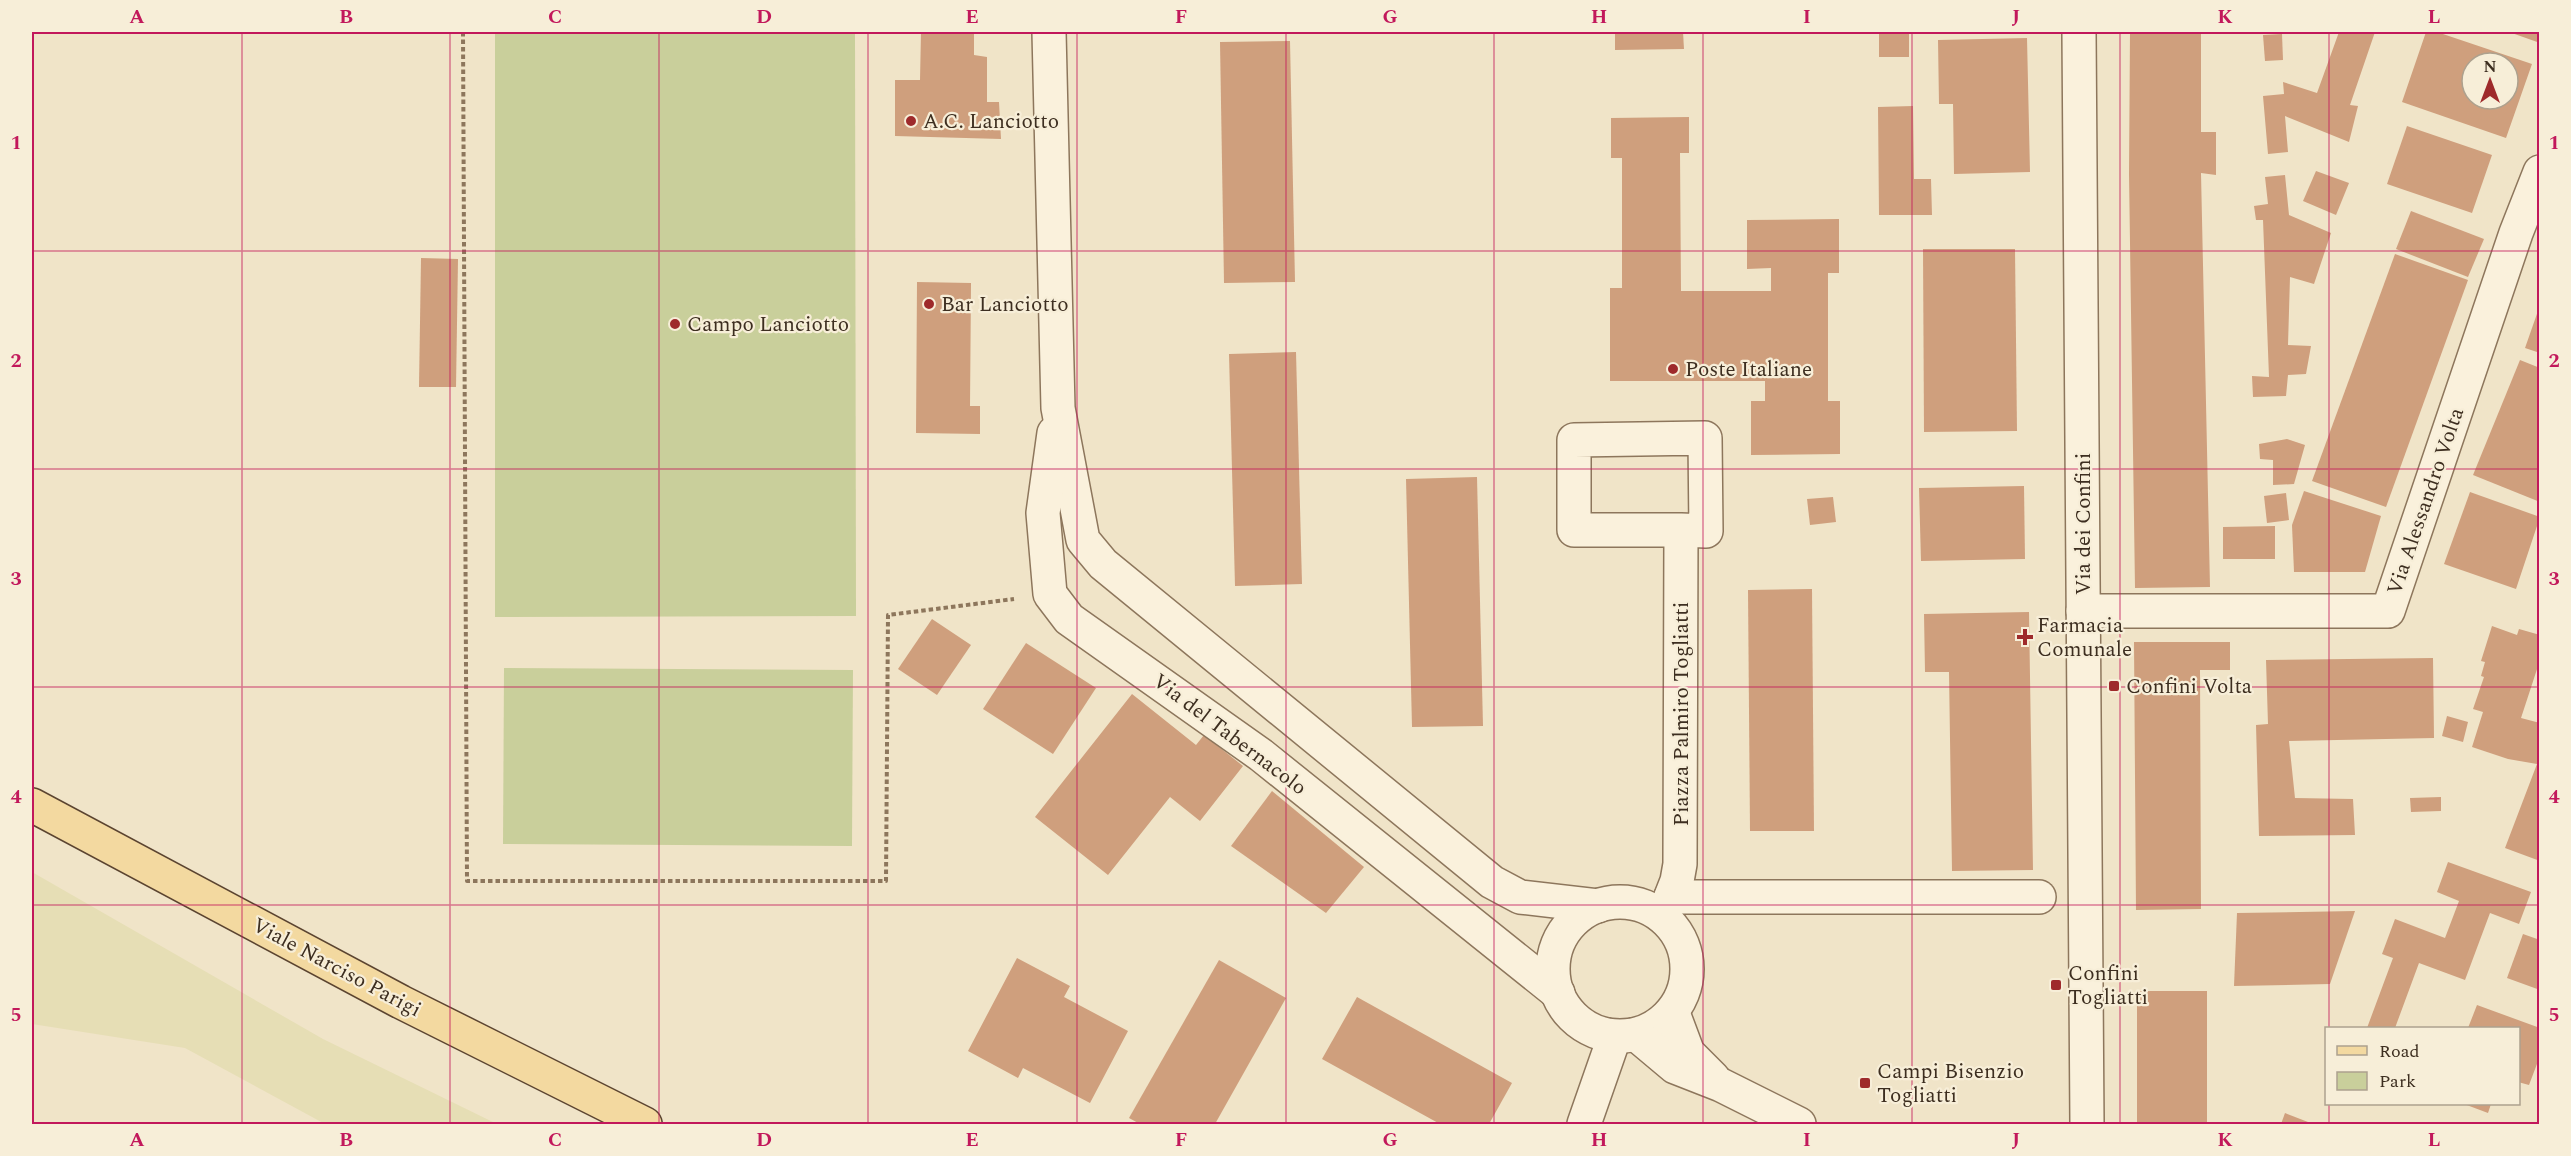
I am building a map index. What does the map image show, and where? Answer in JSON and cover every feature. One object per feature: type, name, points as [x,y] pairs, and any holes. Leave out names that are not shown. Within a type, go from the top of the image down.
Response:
[{"type":"main road","name":"Viale Narciso Parigi","points":[[32,806],[401,1002],[645,1125]]},
{"type":"street","points":[[1049,32],[1058,408],[1081,533],[1090,551],[1102,564],[1492,882],[1520,897],[1598,906],[1628,903],[1667,907],[2039,897]]},
{"type":"street","name":"Via dei Confini","points":[[2079,32],[2087,1125]]},
{"type":"street","name":"Via Alessandro Volta","points":[[2084,611],[2388,611],[2516,233],[2540,172]]},
{"type":"street","points":[[1050,594],[1043,513],[1058,408]]},
{"type":"street","points":[[1704,438],[1706,531],[1681,530],[1575,530],[1574,440],[1704,438]]},
{"type":"street","name":"Piazza Palmiro Togliatti","points":[[1667,907],[1678,872],[1680,841],[1681,530]]},
{"type":"street","name":"Via del Tabernacolo","points":[[1050,594],[1069,619],[1261,755],[1558,993]]},
{"type":"street","points":[[1598,906],[1571,922],[1560,937],[1553,967],[1558,993],[1565,1006],[1587,1026],[1626,1037],[1675,1067],[1721,1085],[1799,1125]]},
{"type":"street","points":[[1584,1125],[1626,1037],[1672,1013],[1683,992],[1686,963],[1667,907]]},
{"type":"street","points":[[1672,1013],[1688,1053],[1721,1085]]},
{"type":"path","points":[[463,32],[467,881],[886,881],[888,615],[1050,594]]},
{"type":"shaded area","points":[[32,872],[323,1039],[497,1124],[325,1124],[185,1048],[32,1024]]},
{"type":"green space","name":"Campo Lanciotto","points":[[495,32],[855,32],[856,616],[495,617]]},
{"type":"green space","points":[[504,668],[853,670],[852,846],[503,844]]},
{"type":"building","points":[[921,32],[974,32],[974,55],[987,57],[987,102],[999,102],[1001,139],[895,136],[895,80],[920,80]]},
{"type":"building","points":[[1615,32],[1683,32],[1684,49],[1615,50]]},
{"type":"building","points":[[1879,32],[1909,32],[1909,57],[1879,57]]},
{"type":"building","points":[[2130,32],[2201,32],[2201,132],[2216,132],[2216,175],[2201,173],[2210,587],[2135,588],[2129,174]]},
{"type":"building","points":[[2339,32],[2375,32],[2350,105],[2358,106],[2349,142],[2285,116],[2288,152],[2268,154],[2263,96],[2284,94],[2283,82],[2317,93]]},
{"type":"building","points":[[2426,32],[2437,32],[2493,51],[2460,51],[2460,111],[2515,111],[2506,138],[2402,102]]},
{"type":"building","points":[[2509,32],[2540,32],[2540,43]]},
{"type":"building","points":[[2282,34],[2283,60],[2265,61],[2263,35]]},
{"type":"building","points":[[2027,38],[2030,172],[1954,174],[1953,104],[1939,104],[1938,40]]},
{"type":"building","points":[[1290,41],[1295,282],[1224,283],[1220,42]]},
{"type":"building","points":[[2520,60],[2532,64],[2520,98]]},
{"type":"building","points":[[1913,106],[1914,179],[1931,179],[1932,215],[1879,215],[1878,107]]},
{"type":"building","points":[[1689,117],[1689,153],[1680,153],[1681,291],[1771,291],[1771,268],[1747,269],[1747,220],[1839,219],[1839,273],[1828,273],[1828,401],[1840,401],[1840,454],[1751,455],[1751,401],[1765,401],[1765,381],[1610,381],[1610,288],[1622,288],[1622,158],[1611,158],[1611,118]]},
{"type":"building","points":[[2407,126],[2492,155],[2472,213],[2387,184]]},
{"type":"building","points":[[2316,171],[2349,183],[2336,215],[2303,201]]},
{"type":"building","points":[[2285,175],[2289,215],[2331,233],[2314,284],[2290,277],[2288,345],[2311,346],[2306,374],[2288,375],[2286,396],[2253,397],[2252,376],[2269,377],[2263,220],[2256,220],[2254,206],[2268,204],[2265,177]]},
{"type":"building","points":[[2411,211],[2484,239],[2468,277],[2396,249]]},
{"type":"building","points":[[1923,249],[2015,249],[2017,431],[1924,432]]},
{"type":"building","points":[[2395,254],[2468,280],[2386,507],[2312,481]]},
{"type":"building","points":[[421,258],[458,259],[456,387],[419,387]]},
{"type":"building","points":[[917,282],[971,283],[970,406],[980,406],[980,434],[916,433]]},
{"type":"building","points":[[2540,308],[2540,353],[2525,348]]},
{"type":"building","points":[[1296,352],[1302,584],[1235,586],[1229,354]]},
{"type":"building","points":[[2520,360],[2540,368],[2540,502],[2473,475]]},
{"type":"building","points":[[2287,439],[2305,445],[2294,484],[2273,485],[2273,460],[2260,459],[2259,444]]},
{"type":"building","points":[[1477,477],[1483,726],[1412,727],[1406,479]]},
{"type":"building","points":[[2024,486],[2025,559],[1921,561],[1919,488]]},
{"type":"building","points":[[2304,491],[2381,516],[2365,572],[2294,572],[2292,525]]},
{"type":"building","points":[[2470,492],[2540,517],[2516,589],[2444,564]]},
{"type":"building","points":[[2286,493],[2289,520],[2267,523],[2264,496]]},
{"type":"building","points":[[1833,497],[1836,522],[1810,525],[1807,499]]},
{"type":"building","points":[[2275,526],[2275,559],[2223,559],[2223,527]]},
{"type":"building","points":[[1812,589],[1814,831],[1750,831],[1748,590]]},
{"type":"building","points":[[2029,612],[2033,870],[1952,871],[1949,672],[1925,672],[1924,614]]},
{"type":"building","points":[[932,619],[971,645],[937,695],[898,669]]},
{"type":"building","points":[[2492,626],[2517,635],[2519,629],[2540,635],[2540,660],[2521,718],[2540,723],[2540,861],[2505,848],[2537,764],[2508,759],[2472,747],[2483,712],[2473,709],[2484,677],[2481,676],[2485,662],[2481,661]]},
{"type":"building","points":[[2134,642],[2230,642],[2230,670],[2200,670],[2201,909],[2136,910]]},
{"type":"building","points":[[1026,643],[1096,688],[1053,754],[983,709]]},
{"type":"building","points":[[2433,658],[2434,738],[2289,741],[2295,798],[2353,799],[2355,835],[2259,836],[2256,725],[2268,724],[2266,660]]},
{"type":"building","points":[[1132,694],[1196,745],[1204,735],[1243,766],[1200,821],[1170,797],[1108,875],[1035,817]]},
{"type":"building","points":[[2447,716],[2468,722],[2463,742],[2442,736]]},
{"type":"building","points":[[1272,791],[1364,867],[1326,913],[1231,846]]},
{"type":"building","points":[[2441,797],[2441,811],[2411,812],[2410,798]]},
{"type":"building","points":[[2448,862],[2531,892],[2519,924],[2490,913],[2465,980],[2419,963],[2395,1027],[2367,1027],[2393,958],[2382,954],[2395,919],[2445,938],[2459,901],[2437,892]]},
{"type":"building","points":[[2355,911],[2330,984],[2234,986],[2237,913]]},
{"type":"building","points":[[2523,934],[2540,940],[2540,990],[2507,978]]},
{"type":"building","points":[[1017,958],[1070,986],[1064,997],[1128,1031],[1090,1103],[1023,1068],[1018,1078],[968,1051]]},
{"type":"building","points":[[1219,960],[1286,998],[1215,1124],[1140,1124],[1129,1118]]},
{"type":"building","points":[[2137,991],[2207,991],[2207,1124],[2137,1124]]},
{"type":"building","points":[[1357,997],[1512,1083],[1489,1124],[1440,1124],[1322,1059]]},
{"type":"building","points":[[2477,1005],[2540,1028],[2540,1056],[2529,1085],[2520,1083],[2520,1027],[2468,1027]]},
{"type":"building","points":[[2467,1105],[2491,1105],[2488,1113]]},
{"type":"building","points":[[2285,1113],[2308,1122],[2307,1124],[2281,1124]]},
{"type":"place","name":"A.C. Lanciotto","points":[[911,121]]},
{"type":"place","name":"Bar Lanciotto","points":[[929,304]]},
{"type":"place","name":"Campo Lanciotto","points":[[675,324]]},
{"type":"place","name":"Poste Italiane","points":[[1673,369]]},
{"type":"place","name":"Farmacia Comunale","points":[[2025,637]]},
{"type":"place","name":"Confini Volta","points":[[2114,686]]},
{"type":"place","name":"Confini Togliatti","points":[[2056,985]]},
{"type":"place","name":"Campi Bisenzio Togliatti","points":[[1865,1083]]}]
